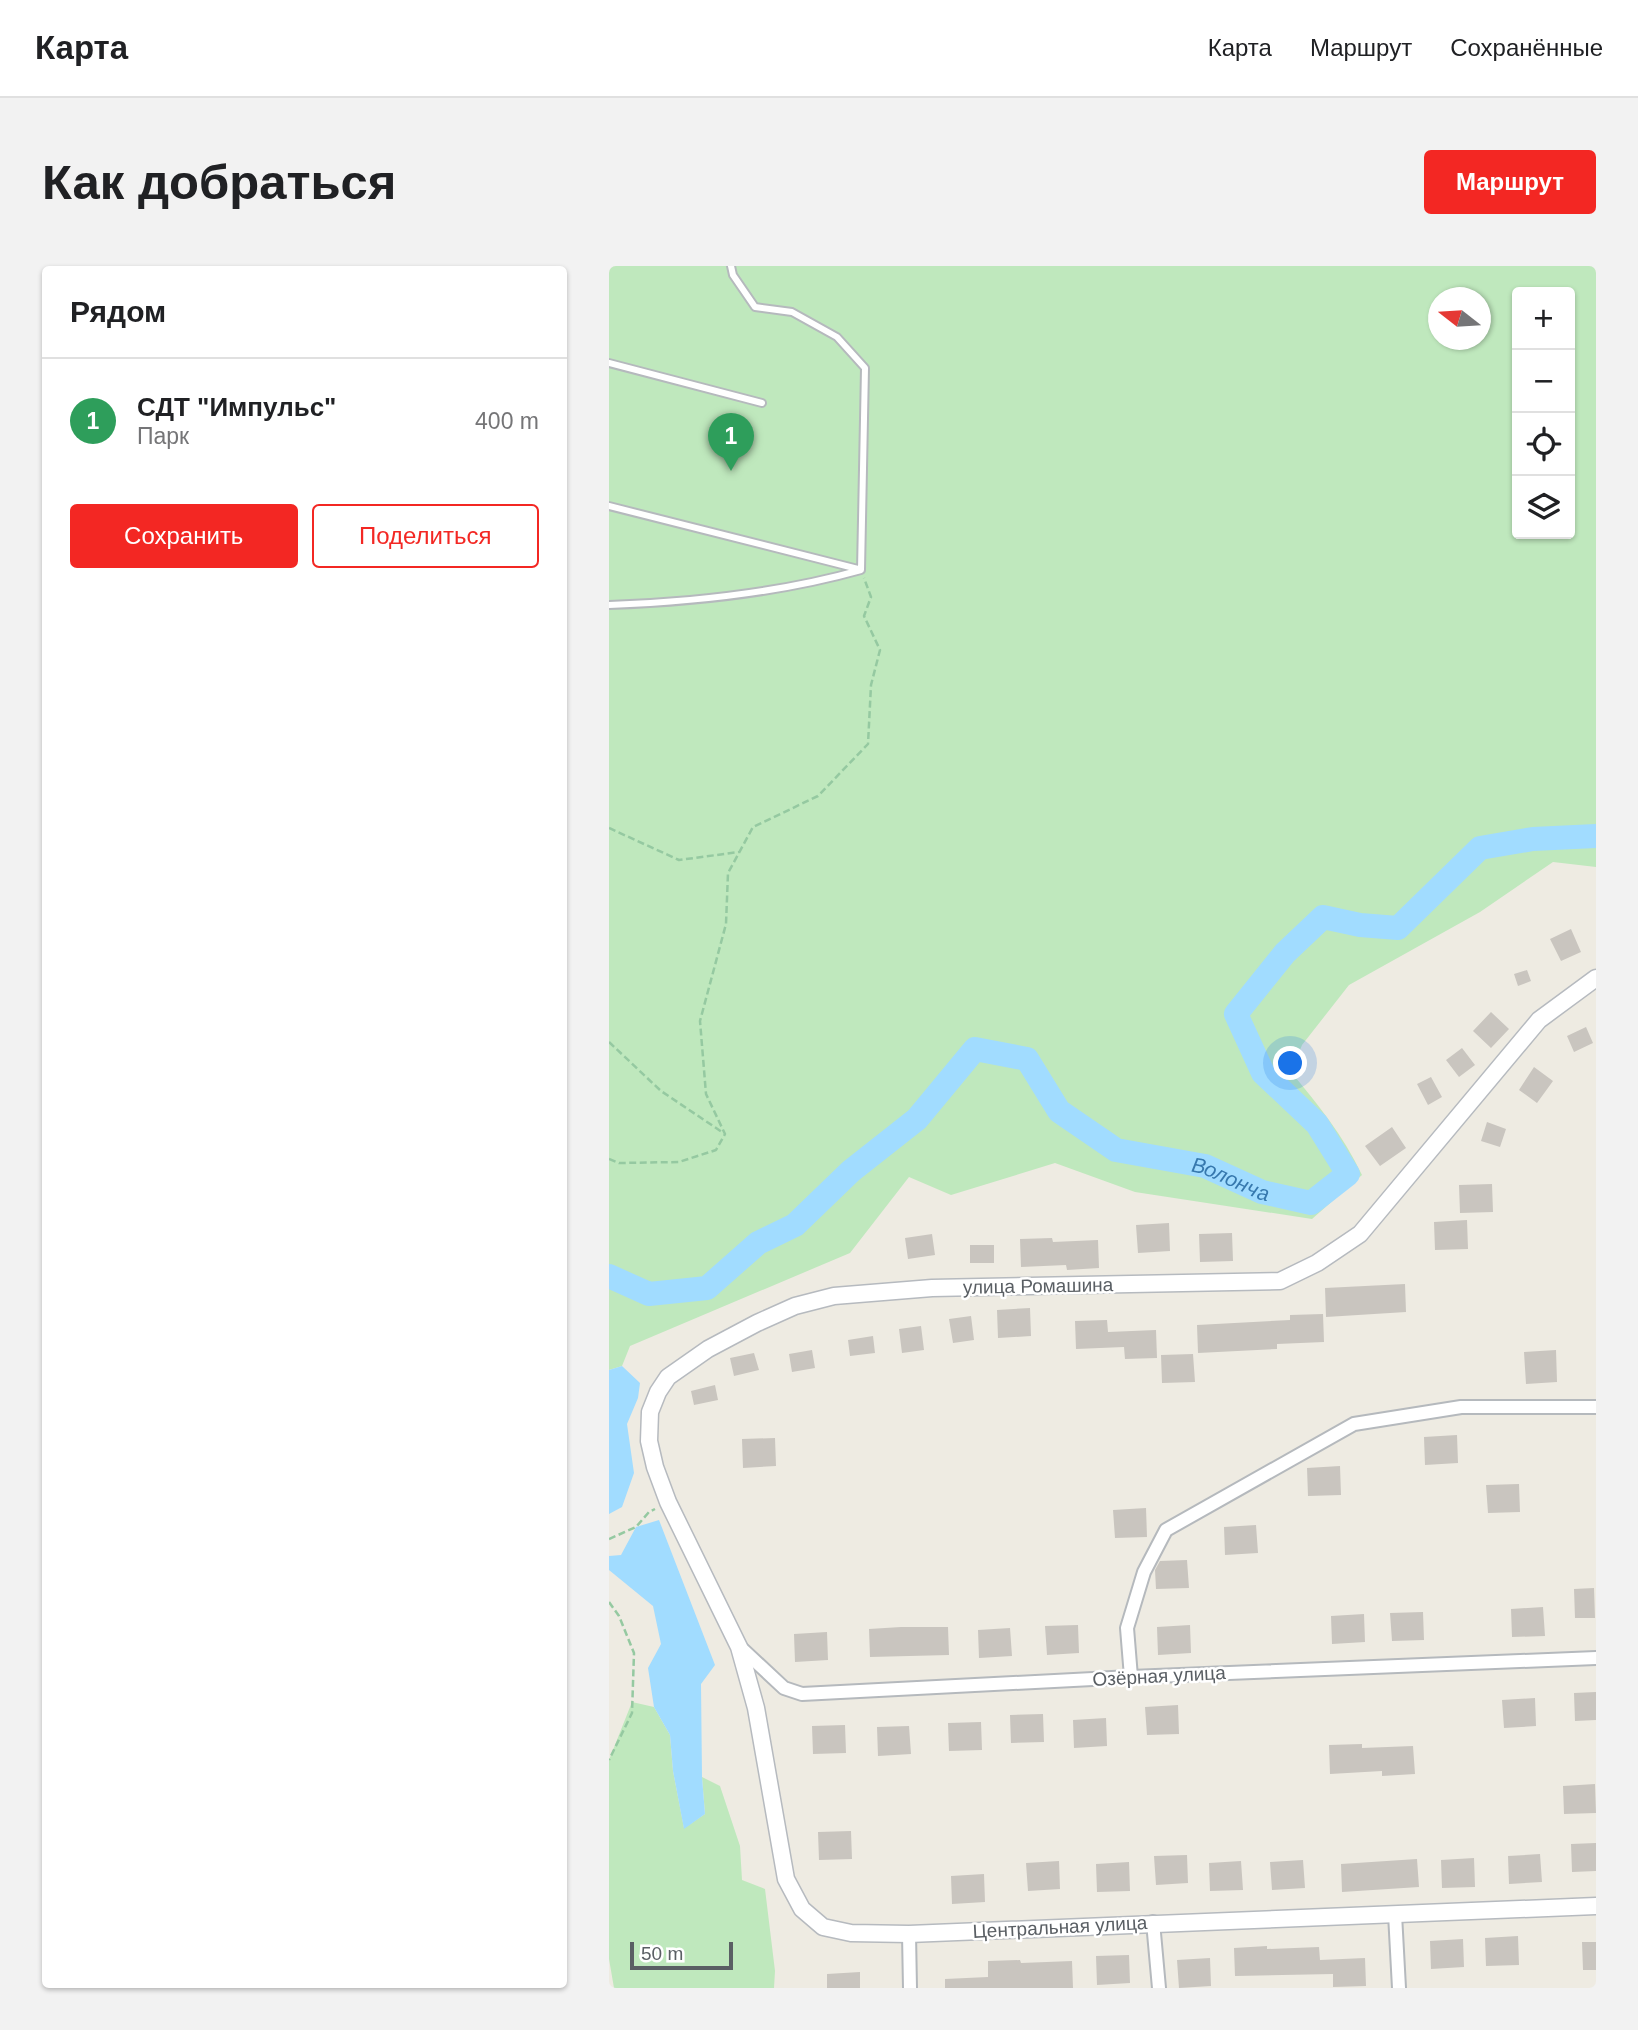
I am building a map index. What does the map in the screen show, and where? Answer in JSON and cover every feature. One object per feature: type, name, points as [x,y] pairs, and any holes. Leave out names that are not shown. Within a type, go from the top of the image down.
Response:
[{"type":"street","name":"улица Ромашина","points":[[739,1647],[668,1502],[655,1467],[649,1441],[650,1412],[668,1377],[708,1349],[757,1323],[795,1306],[834,1296],[932,1288],[1280,1281],[1317,1264],[1360,1234],[1539,1020],[1596,978]]},
{"type":"street","points":[[1131,1677],[1127,1628],[1144,1572],[1166,1531],[1354,1424],[1461,1407],[1596,1407]]},
{"type":"street","name":"Озёрная улица","points":[[739,1647],[784,1688],[801,1694],[1596,1658]]},
{"type":"street","name":"Центральная улица","points":[[739,1647],[756,1708],[786,1879],[802,1909],[823,1927],[851,1933],[909,1934],[1596,1906]]},
{"type":"street","points":[[1395,1914],[1399,1988]]},
{"type":"street","points":[[1153,1922],[1159,1988]]},
{"type":"street","points":[[909,1934],[910,1988]]},
{"type":"lane","points":[[731,266],[733,275],[755,307],[792,312],[837,337],[865,368],[861,570]]},
{"type":"lane","points":[[609,363],[762,403]]},
{"type":"lane","points":[[609,506],[861,570]]},
{"type":"lane","points":[[609,606],[688,602],[831,578],[861,570]]},
{"type":"path","points":[[725,1134],[706,1094],[699,1021],[726,923],[728,873],[753,827],[818,796],[868,744],[871,685],[880,650],[864,616],[870,597],[861,570]]},
{"type":"path","points":[[609,828],[679,860],[739,852]]},
{"type":"path","points":[[609,1042],[661,1091],[725,1134]]},
{"type":"path","points":[[609,1159],[619,1163],[679,1163],[716,1150],[725,1134]]},
{"type":"path","points":[[609,1539],[636,1527],[649,1512],[668,1502]]},
{"type":"path","points":[[609,1602],[619,1616],[634,1653],[632,1713],[609,1759]]},
{"type":"green space","points":[[609,266],[1596,266],[1596,867],[1553,862],[1480,912],[1349,985],[1302,1045],[1291,1072],[1339,1134],[1362,1175],[1312,1219],[1135,1192],[1055,1163],[951,1195],[909,1177],[850,1253],[630,1346],[622,1366],[609,1370]]},
{"type":"green space","points":[[632,1702],[654,1707],[670,1735],[673,1771],[684,1828],[705,1814],[702,1777],[720,1786],[740,1846],[742,1880],[765,1889],[775,1971],[774,1988],[614,1988],[609,1959],[609,1760]]},
{"type":"water","points":[[622,1366],[640,1383],[638,1398],[627,1424],[634,1473],[622,1507],[609,1514],[609,1370]]},
{"type":"water","points":[[659,1520],[715,1665],[701,1684],[705,1814],[684,1829],[673,1771],[670,1735],[654,1707],[648,1668],[661,1644],[653,1606],[609,1570],[609,1556],[621,1555],[636,1527]]},
{"type":"building","points":[[1571,929],[1581,952],[1561,961],[1550,939]]},
{"type":"building","points":[[1527,970],[1531,981],[1518,986],[1514,974]]},
{"type":"building","points":[[1491,1012],[1509,1029],[1491,1048],[1473,1031]]},
{"type":"building","points":[[1586,1027],[1593,1043],[1574,1052],[1567,1036]]},
{"type":"building","points":[[1462,1048],[1475,1065],[1459,1077],[1446,1060]]},
{"type":"building","points":[[1534,1067],[1553,1081],[1537,1103],[1519,1090]]},
{"type":"building","points":[[1431,1077],[1442,1097],[1428,1105],[1417,1084]]},
{"type":"building","points":[[1487,1122],[1506,1129],[1500,1147],[1481,1141]]},
{"type":"building","points":[[1392,1127],[1406,1148],[1380,1166],[1365,1146]]},
{"type":"building","points":[[1492,1184],[1493,1212],[1460,1213],[1459,1185]]},
{"type":"building","points":[[1467,1220],[1468,1249],[1435,1250],[1434,1222]]},
{"type":"building","points":[[1169,1223],[1170,1251],[1138,1253],[1136,1225]]},
{"type":"building","points":[[1232,1233],[1233,1261],[1200,1262],[1199,1234]]},
{"type":"building","points":[[932,1234],[935,1255],[908,1259],[905,1238]]},
{"type":"building","points":[[1052,1238],[1053,1242],[1098,1240],[1099,1268],[1067,1270],[1066,1265],[1021,1267],[1020,1239]]},
{"type":"building","points":[[970,1245],[994,1245],[994,1263],[970,1263]]},
{"type":"building","points":[[1405,1284],[1406,1312],[1326,1317],[1325,1288]]},
{"type":"building","points":[[1030,1308],[1031,1336],[998,1338],[997,1310]]},
{"type":"building","points":[[1323,1314],[1324,1342],[1277,1344],[1277,1349],[1198,1353],[1197,1325],[1290,1320],[1290,1315]]},
{"type":"building","points":[[971,1316],[974,1340],[953,1343],[949,1319]]},
{"type":"building","points":[[1107,1320],[1108,1332],[1156,1330],[1157,1358],[1125,1359],[1124,1347],[1076,1349],[1075,1321]]},
{"type":"building","points":[[921,1326],[924,1350],[902,1353],[899,1329]]},
{"type":"building","points":[[873,1336],[875,1353],[850,1356],[848,1340]]},
{"type":"building","points":[[812,1350],[815,1368],[792,1372],[789,1354]]},
{"type":"building","points":[[1556,1350],[1557,1382],[1526,1384],[1524,1352]]},
{"type":"building","points":[[754,1353],[759,1370],[734,1376],[730,1358]]},
{"type":"building","points":[[1193,1354],[1195,1382],[1162,1383],[1161,1355]]},
{"type":"building","points":[[715,1385],[718,1400],[694,1405],[691,1391]]},
{"type":"building","points":[[1457,1435],[1458,1463],[1425,1465],[1424,1437]]},
{"type":"building","points":[[775,1438],[776,1466],[743,1468],[742,1439]]},
{"type":"building","points":[[1340,1466],[1341,1495],[1308,1496],[1307,1468]]},
{"type":"building","points":[[1519,1484],[1520,1512],[1488,1513],[1486,1485]]},
{"type":"building","points":[[1146,1508],[1147,1537],[1115,1538],[1113,1510]]},
{"type":"building","points":[[1256,1525],[1258,1553],[1225,1555],[1224,1527]]},
{"type":"building","points":[[1187,1560],[1189,1588],[1156,1589],[1155,1570],[1160,1561]]},
{"type":"building","points":[[1594,1588],[1595,1618],[1575,1618],[1574,1589]]},
{"type":"building","points":[[1543,1607],[1545,1636],[1512,1637],[1511,1609]]},
{"type":"building","points":[[1423,1612],[1424,1640],[1392,1641],[1390,1613]]},
{"type":"building","points":[[1364,1614],[1365,1642],[1332,1644],[1331,1616]]},
{"type":"building","points":[[1078,1625],[1079,1653],[1047,1655],[1045,1626]]},
{"type":"building","points":[[1190,1625],[1191,1653],[1158,1655],[1157,1627]]},
{"type":"building","points":[[948,1627],[949,1655],[870,1657],[869,1629]]},
{"type":"building","points":[[1010,1628],[1012,1656],[979,1658],[978,1630]]},
{"type":"building","points":[[827,1632],[828,1660],[795,1662],[794,1634]]},
{"type":"building","points":[[1596,1692],[1596,1720],[1575,1721],[1574,1693]]},
{"type":"building","points":[[1535,1698],[1536,1726],[1504,1728],[1502,1700]]},
{"type":"building","points":[[1178,1705],[1179,1734],[1147,1735],[1145,1707]]},
{"type":"building","points":[[1043,1714],[1044,1742],[1011,1743],[1010,1715]]},
{"type":"building","points":[[1106,1718],[1107,1746],[1074,1748],[1073,1720]]},
{"type":"building","points":[[981,1722],[982,1750],[949,1751],[948,1723]]},
{"type":"building","points":[[845,1725],[846,1753],[813,1754],[812,1726]]},
{"type":"building","points":[[909,1726],[911,1754],[878,1756],[877,1727]]},
{"type":"building","points":[[1362,1744],[1362,1748],[1413,1746],[1415,1774],[1382,1776],[1382,1771],[1330,1774],[1329,1745]]},
{"type":"building","points":[[1595,1784],[1596,1813],[1564,1814],[1563,1786]]},
{"type":"building","points":[[851,1831],[852,1859],[819,1860],[818,1832]]},
{"type":"building","points":[[1596,1843],[1596,1871],[1572,1872],[1571,1844]]},
{"type":"building","points":[[1540,1854],[1542,1882],[1509,1884],[1508,1856]]},
{"type":"building","points":[[1187,1855],[1188,1883],[1156,1885],[1154,1856]]},
{"type":"building","points":[[1474,1858],[1475,1887],[1442,1888],[1441,1860]]},
{"type":"building","points":[[1417,1859],[1419,1887],[1342,1892],[1341,1864]]},
{"type":"building","points":[[1303,1860],[1305,1888],[1272,1890],[1270,1862]]},
{"type":"building","points":[[1059,1861],[1060,1889],[1028,1891],[1026,1863]]},
{"type":"building","points":[[1241,1861],[1243,1890],[1210,1891],[1209,1863]]},
{"type":"building","points":[[1129,1862],[1130,1891],[1097,1892],[1096,1864]]},
{"type":"building","points":[[984,1874],[985,1902],[952,1904],[951,1876]]},
{"type":"building","points":[[1518,1936],[1519,1965],[1486,1966],[1485,1938]]},
{"type":"building","points":[[1463,1939],[1464,1967],[1431,1969],[1430,1941]]},
{"type":"building","points":[[1582,1942],[1596,1942],[1596,1970],[1583,1970]]},
{"type":"building","points":[[1267,1946],[1267,1949],[1319,1947],[1320,1960],[1365,1958],[1366,1986],[1333,1987],[1333,1974],[1235,1976],[1234,1948]]},
{"type":"building","points":[[1129,1955],[1130,1983],[1097,1985],[1096,1956]]},
{"type":"building","points":[[1210,1958],[1211,1986],[1179,1988],[1177,1960]]},
{"type":"building","points":[[1020,1960],[1021,1963],[1072,1961],[1073,1988],[945,1988],[945,1979],[988,1977],[988,1961]]},
{"type":"building","points":[[860,1972],[860,1988],[827,1988],[827,1974]]},
{"type":"waterway","name":"Волонча","points":[[609,1276],[649,1294],[707,1288],[758,1243],[795,1225],[851,1171],[917,1119],[975,1049],[1027,1059],[1059,1111],[1116,1150],[1205,1166],[1262,1192],[1311,1203],[1348,1174],[1317,1124],[1263,1073],[1236,1014],[1285,953],[1323,917],[1360,925],[1398,928],[1480,848],[1533,839],[1596,836]]},
{"type":"place","name":"СДТ \"Импульс\"","points":[[731,471]]}]
